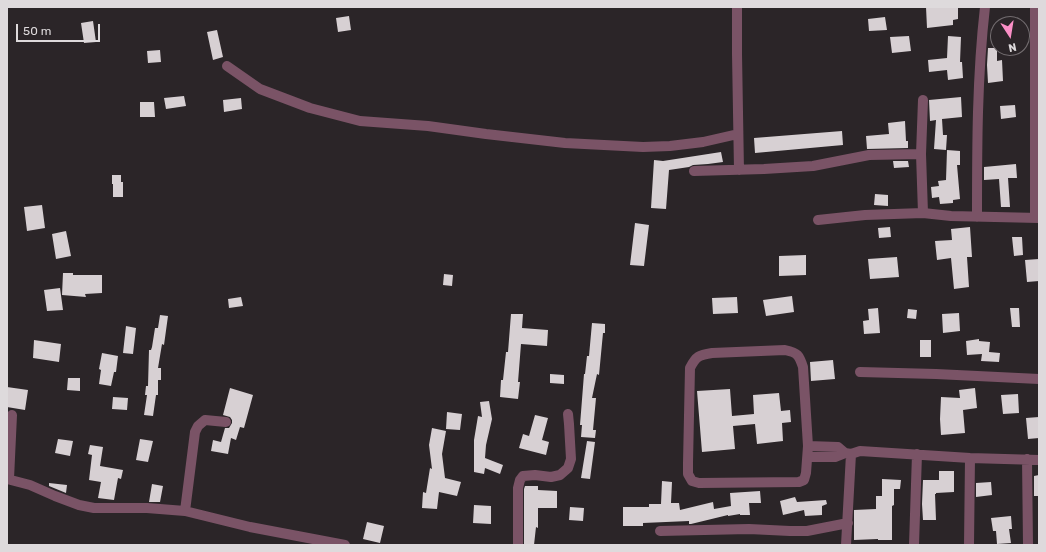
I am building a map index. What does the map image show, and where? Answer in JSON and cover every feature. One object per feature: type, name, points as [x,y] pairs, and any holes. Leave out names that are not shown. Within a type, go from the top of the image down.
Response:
[{"type":"street","points":[[737,7],[739,170]]},
{"type":"street","points":[[977,216],[978,96],[985,7]]},
{"type":"street","points":[[818,220],[865,215],[923,213],[951,216],[1037,218],[1035,7]]},
{"type":"street","points":[[227,66],[260,89],[310,108],[360,121],[428,126],[566,143],[643,147],[670,146],[703,142],[738,134]]},
{"type":"street","points":[[922,100],[921,154],[923,213]]},
{"type":"street","points":[[694,171],[813,166],[869,155],[921,154]]},
{"type":"street","points":[[785,350],[794,352],[800,357],[803,367],[808,457],[804,480],[798,482],[699,483],[692,481],[688,474],[688,463],[690,368],[694,360],[701,355],[712,353],[785,350]]},
{"type":"street","points":[[860,372],[1039,379]]},
{"type":"street","points":[[518,545],[518,488],[520,480],[523,476],[534,475],[551,477],[560,475],[568,468],[571,459],[570,424],[568,414]]},
{"type":"street","points":[[12,415],[8,479],[30,485],[78,505],[94,508],[147,508],[185,511],[250,527],[345,545]]},
{"type":"street","points":[[185,511],[195,432],[198,426],[205,420],[226,422]]},
{"type":"street","points":[[808,446],[838,447],[848,453]]},
{"type":"street","points":[[808,457],[835,457],[860,451],[970,458],[1039,460]]},
{"type":"street","points":[[846,545],[848,523],[848,453]]},
{"type":"street","points":[[914,545],[917,454]]},
{"type":"street","points":[[969,545],[970,458]]},
{"type":"street","points":[[1027,459],[1028,545]]},
{"type":"street","points":[[660,531],[748,529],[807,531],[848,523]]},
{"type":"building","points":[[926,7],[958,7],[958,19],[953,20],[953,25],[927,28]]},
{"type":"building","points":[[349,16],[351,30],[338,32],[336,18]]},
{"type":"building","points":[[885,17],[887,30],[869,31],[868,19]]},
{"type":"building","points":[[93,21],[96,42],[84,43],[81,23]]},
{"type":"building","points":[[217,30],[223,57],[213,60],[207,32]]},
{"type":"building","points":[[909,36],[911,51],[892,53],[890,37]]},
{"type":"building","points":[[948,36],[961,37],[960,62],[962,62],[963,78],[948,80],[947,70],[929,72],[928,60],[947,58]]},
{"type":"building","points":[[988,48],[990,48],[990,56],[997,56],[997,61],[1002,60],[1003,81],[988,83]]},
{"type":"building","points":[[160,50],[161,62],[148,63],[147,51]]},
{"type":"building","points":[[184,96],[186,106],[166,109],[164,98]]},
{"type":"building","points":[[961,97],[962,117],[942,119],[943,135],[947,135],[946,150],[934,149],[936,120],[930,121],[929,100]]},
{"type":"building","points":[[241,98],[242,109],[224,112],[223,100]]},
{"type":"building","points":[[140,102],[154,102],[155,117],[140,117]]},
{"type":"building","points":[[1015,105],[1016,117],[1001,119],[1000,106]]},
{"type":"building","points":[[905,121],[906,141],[908,141],[908,148],[867,149],[866,136],[889,134],[888,123]]},
{"type":"building","points":[[842,131],[843,145],[755,153],[754,138]]},
{"type":"building","points":[[947,150],[960,151],[960,165],[957,165],[960,199],[953,200],[953,203],[940,204],[939,197],[932,198],[931,187],[939,186],[938,181],[946,180]]},
{"type":"building","points":[[721,152],[723,162],[693,165],[669,170],[666,209],[651,208],[654,160],[663,161]]},
{"type":"building","points":[[893,161],[908,161],[909,167],[894,168]]},
{"type":"building","points":[[1016,164],[1017,178],[1008,178],[1010,207],[1001,207],[999,179],[984,180],[984,167]]},
{"type":"building","points":[[112,175],[121,175],[121,182],[123,182],[123,197],[113,197]]},
{"type":"building","points":[[875,194],[888,195],[888,206],[874,205]]},
{"type":"building","points":[[42,205],[45,228],[27,231],[24,207]]},
{"type":"building","points":[[635,223],[649,225],[644,266],[630,265]]},
{"type":"building","points":[[890,227],[891,237],[879,238],[878,228]]},
{"type":"building","points":[[970,227],[972,257],[967,257],[969,287],[954,289],[951,258],[937,260],[935,241],[952,240],[951,229]]},
{"type":"building","points":[[66,231],[71,256],[56,259],[52,234]]},
{"type":"building","points":[[1012,237],[1022,237],[1023,255],[1014,256]]},
{"type":"building","points":[[806,255],[806,275],[779,276],[779,256]]},
{"type":"building","points":[[897,257],[899,277],[870,279],[868,259]]},
{"type":"building","points":[[1039,259],[1039,281],[1027,282],[1025,260]]},
{"type":"building","points":[[63,273],[73,273],[73,275],[102,275],[102,293],[85,294],[86,297],[62,295]]},
{"type":"building","points":[[444,274],[453,275],[452,286],[443,285]]},
{"type":"building","points":[[60,288],[63,310],[47,311],[44,290]]},
{"type":"building","points":[[792,296],[794,312],[766,316],[763,300]]},
{"type":"building","points":[[241,297],[243,306],[229,308],[228,299]]},
{"type":"building","points":[[737,297],[738,313],[713,314],[712,298]]},
{"type":"building","points":[[878,308],[880,333],[864,334],[863,321],[869,320],[868,309]]},
{"type":"building","points":[[1010,308],[1019,308],[1020,327],[1012,327]]},
{"type":"building","points":[[908,309],[917,310],[916,319],[907,318]]},
{"type":"building","points":[[959,313],[960,331],[943,333],[942,314]]},
{"type":"building","points":[[511,314],[523,314],[522,328],[548,330],[547,346],[521,344],[518,399],[500,397],[501,380],[503,380],[506,352],[508,352]]},
{"type":"building","points":[[160,315],[168,316],[164,345],[162,344],[158,368],[161,368],[161,380],[158,380],[158,395],[156,395],[153,416],[144,415],[147,395],[145,395],[146,386],[148,386],[149,350],[151,350],[152,347],[155,328],[158,328]]},
{"type":"building","points":[[592,323],[605,324],[599,375],[597,374],[592,398],[596,398],[593,430],[596,430],[595,438],[581,437],[582,425],[580,425],[584,374],[587,356],[589,356]]},
{"type":"building","points":[[126,326],[136,328],[133,354],[123,353]]},
{"type":"building","points":[[979,339],[979,341],[990,342],[989,352],[1000,353],[999,362],[981,361],[982,354],[967,355],[966,341]]},
{"type":"building","points":[[34,340],[61,344],[59,362],[33,358]]},
{"type":"building","points":[[920,340],[931,340],[931,357],[920,357]]},
{"type":"building","points":[[102,353],[118,356],[116,372],[114,372],[111,386],[99,384],[101,370],[99,369]]},
{"type":"building","points":[[833,360],[835,379],[811,381],[810,362]]},
{"type":"building","points":[[550,374],[564,375],[564,384],[550,383]]},
{"type":"building","points":[[68,378],[80,378],[80,391],[67,390]]},
{"type":"building","points":[[7,387],[28,390],[25,410],[7,407]]},
{"type":"building","points":[[230,388],[253,395],[244,428],[240,427],[236,440],[231,438],[228,454],[211,451],[213,440],[221,442],[225,428],[229,428],[232,423],[230,417],[223,415]]},
{"type":"building","points":[[975,388],[977,408],[963,410],[965,433],[941,435],[941,397],[960,398],[959,390]]},
{"type":"building","points":[[730,389],[732,416],[754,414],[753,395],[779,393],[781,411],[790,410],[791,422],[782,423],[783,441],[757,444],[755,424],[733,426],[735,449],[702,452],[697,391]]},
{"type":"building","points":[[1018,394],[1019,413],[1003,414],[1001,395]]},
{"type":"building","points":[[113,397],[128,398],[127,410],[112,409]]},
{"type":"building","points":[[489,401],[492,419],[486,445],[485,458],[503,465],[500,474],[485,468],[484,474],[474,472],[474,440],[478,416],[482,417],[480,402]]},
{"type":"building","points":[[447,412],[462,414],[460,430],[446,429]]},
{"type":"building","points":[[535,415],[548,418],[542,440],[549,442],[546,455],[519,448],[523,434],[529,436]]},
{"type":"building","points":[[1039,417],[1039,438],[1028,439],[1026,418]]},
{"type":"building","points":[[432,428],[446,431],[442,454],[445,478],[461,482],[457,496],[439,492],[437,509],[422,508],[423,492],[426,493],[430,468],[432,469],[429,445]]},
{"type":"building","points":[[58,439],[73,441],[70,456],[55,453]]},
{"type":"building","points":[[140,439],[153,441],[148,462],[136,460]]},
{"type":"building","points":[[587,441],[595,442],[590,479],[581,478]]},
{"type":"building","points":[[90,445],[103,447],[100,466],[123,470],[121,479],[118,478],[114,500],[98,498],[101,482],[89,480],[92,455],[88,454]]},
{"type":"building","points":[[939,471],[954,471],[954,492],[936,493],[936,520],[923,520],[923,480],[939,480]]},
{"type":"building","points":[[1039,475],[1039,496],[1034,496],[1034,476]]},
{"type":"building","points":[[882,479],[901,480],[900,489],[894,489],[894,505],[892,506],[892,540],[854,540],[854,510],[876,509],[876,496],[882,496]]},
{"type":"building","points":[[662,481],[672,482],[671,503],[679,503],[680,510],[713,502],[714,509],[731,506],[730,493],[760,491],[761,503],[749,503],[750,515],[728,515],[691,524],[689,524],[689,521],[643,523],[643,526],[623,526],[623,507],[649,507],[649,504],[661,504]]},
{"type":"building","points":[[991,482],[992,495],[976,497],[976,483]]},
{"type":"building","points":[[49,483],[67,485],[66,493],[49,486]]},
{"type":"building","points":[[152,484],[163,486],[160,502],[149,502]]},
{"type":"building","points":[[525,486],[538,486],[538,490],[557,491],[557,508],[538,508],[538,528],[536,527],[534,545],[524,545]]},
{"type":"building","points":[[795,497],[797,502],[826,500],[827,504],[822,506],[822,515],[805,516],[804,510],[783,515],[780,501]]},
{"type":"building","points":[[474,505],[491,506],[491,524],[473,523]]},
{"type":"building","points":[[570,507],[584,508],[583,521],[569,520]]},
{"type":"building","points":[[1011,516],[1012,529],[1009,529],[1011,543],[997,544],[996,531],[993,531],[991,518]]},
{"type":"building","points":[[367,522],[384,526],[380,543],[363,539]]}]
